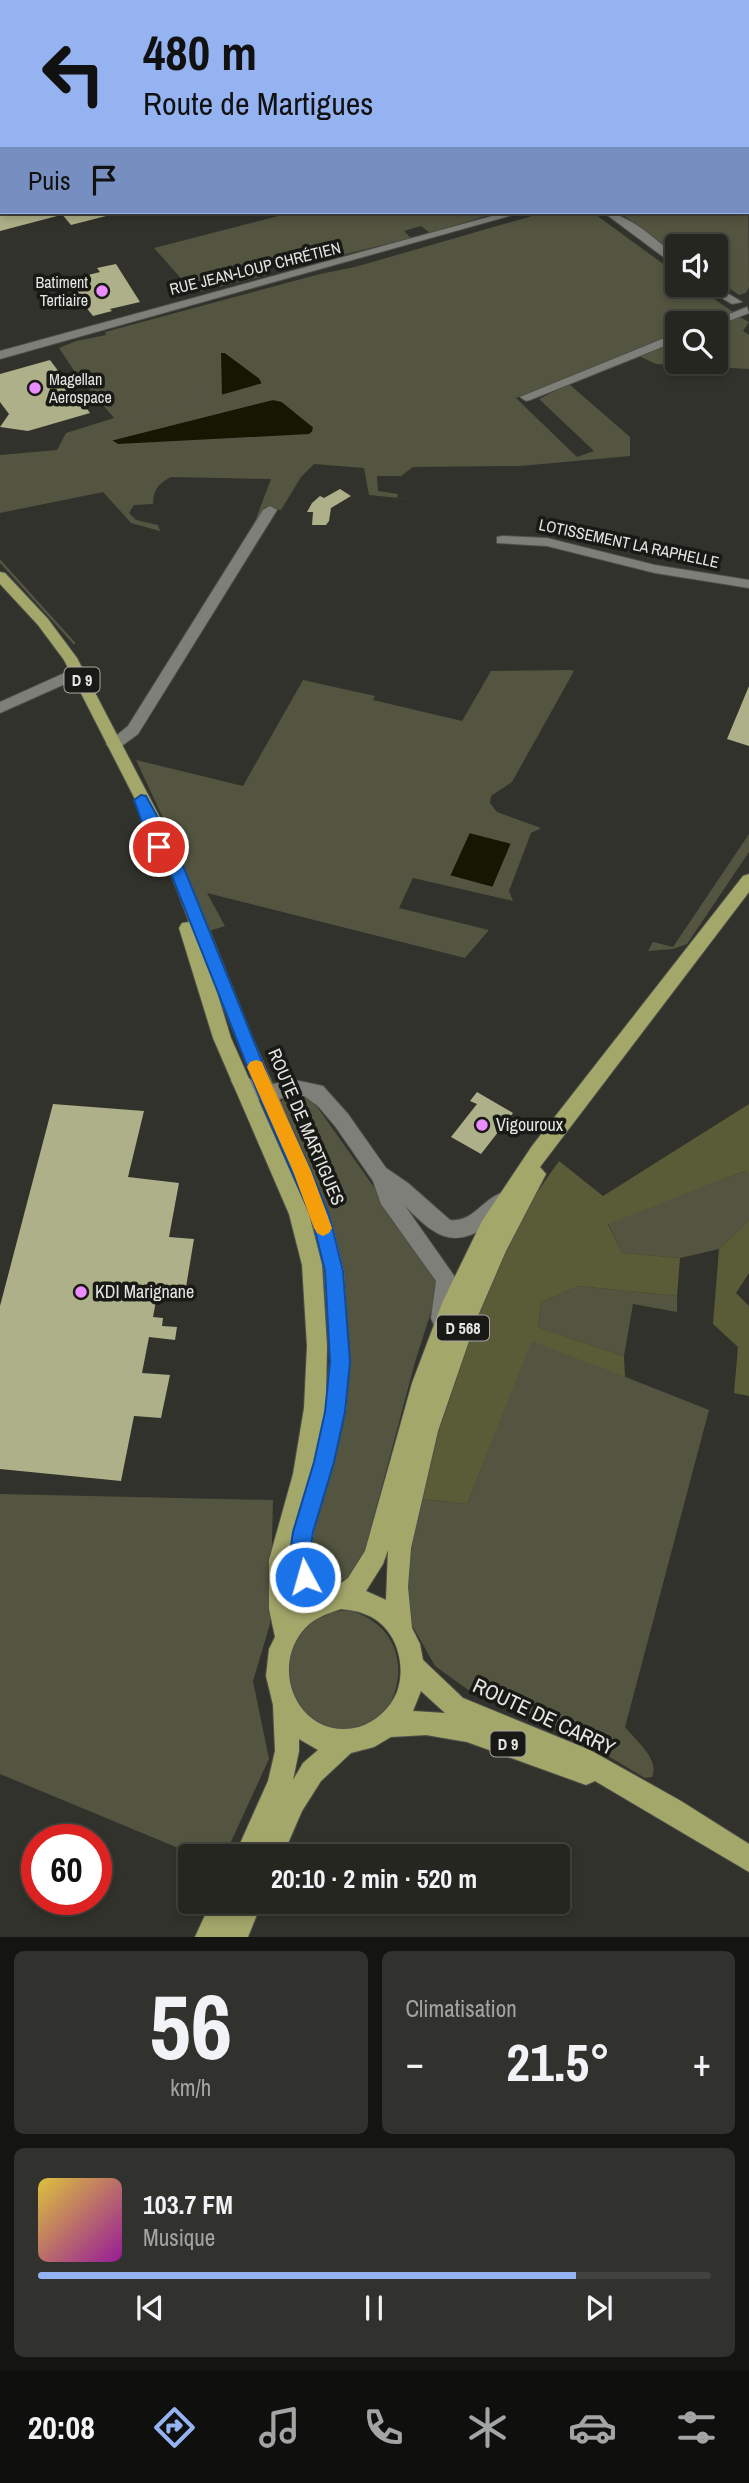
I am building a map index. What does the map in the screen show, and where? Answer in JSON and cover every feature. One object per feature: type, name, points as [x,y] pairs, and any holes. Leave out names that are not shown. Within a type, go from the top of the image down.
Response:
[{"type":"main road","name":"ROUTE DE MARTIGUES","points":[[0,576],[43,622],[78,672],[141,800],[172,856],[268,1096],[321,1218],[334,1271],[340,1362],[335,1412],[324,1462],[303,1532],[300,1553],[305,1577],[317,1588],[338,1597]]},
{"type":"main road","name":"ROUTE DE MARTIGUES","points":[[141,800],[177,894],[222,1038],[299,1214],[312,1265],[317,1346],[315,1408],[304,1474],[280,1560],[281,1609],[285,1635]]},
{"type":"main road","name":"D 568","points":[[703,940],[749,865]]},
{"type":"main road","name":"D 568","points":[[338,1597],[356,1586],[375,1556],[433,1354],[470,1263],[511,1192],[749,880]]},
{"type":"main road","name":"D 568","points":[[401,1627],[397,1608],[397,1563],[409,1497],[430,1417],[450,1359],[485,1273],[545,1156],[613,1059]]},
{"type":"main road","points":[[338,1597],[358,1598],[375,1603],[389,1613],[401,1627],[412,1653],[413,1667],[406,1699],[388,1725],[368,1737],[345,1742],[327,1740],[310,1733],[296,1721],[285,1705],[278,1687],[277,1667],[285,1635],[298,1617],[315,1604],[338,1597]]},
{"type":"main road","name":"ROUTE DE CARRY","points":[[413,1667],[455,1706],[580,1759],[672,1810],[749,1859]]},
{"type":"main road","points":[[253,1844],[280,1782],[287,1751],[285,1705]]},
{"type":"main road","name":"ROUTE DE CARRY","points":[[388,1725],[424,1723],[454,1727],[624,1784]]},
{"type":"main road","points":[[275,1844],[293,1802],[312,1772],[345,1742]]},
{"type":"main road","points":[[208,1937],[219,1914]]},
{"type":"main road","points":[[234,1937],[245,1914]]},
{"type":"street","name":"RUE JEAN-LOUP CHRÉTIEN","points":[[0,355],[220,292],[423,240],[511,214]]},
{"type":"street","points":[[611,214],[665,252]]},
{"type":"street","points":[[412,228],[423,240]]},
{"type":"street","points":[[736,302],[749,294]]},
{"type":"street","points":[[728,295],[736,302]]},
{"type":"street","points":[[727,297],[748,310]]},
{"type":"street","points":[[728,318],[748,310]]},
{"type":"street","points":[[526,397],[665,342]]},
{"type":"street","points":[[114,744],[133,730],[270,510]]},
{"type":"street","name":"LOTISSEMENT LA RAPHELLE","points":[[502,540],[547,542],[655,569],[749,584]]},
{"type":"street","points":[[0,708],[78,672]]},
{"type":"street","points":[[240,1082],[258,1095],[268,1096],[294,1087],[316,1092],[382,1178],[400,1188],[434,1224],[453,1230],[467,1228],[477,1223],[511,1192]]},
{"type":"street","points":[[382,1178],[387,1198],[445,1277],[447,1285],[433,1354]]},
{"type":"shaded area","points":[[286,214],[492,214],[430,233],[421,226],[404,231],[411,238],[278,271],[271,265],[261,267],[267,275],[194,293],[154,248]]},
{"type":"shaded area","points":[[539,214],[595,214],[665,265],[665,297],[711,297],[733,312],[665,311],[665,339],[516,398],[577,457],[594,451],[539,399],[569,384],[630,437],[630,456],[520,466],[413,467],[401,476],[377,476],[378,491],[398,494],[397,498],[369,495],[364,468],[314,464],[301,477],[281,510],[266,507],[251,532],[271,479],[171,477],[163,482],[154,494],[153,504],[134,505],[129,513],[136,520],[158,525],[160,531],[131,523],[103,492],[0,513],[0,455],[57,450],[66,433],[114,418],[59,348],[76,341],[106,335],[105,332],[355,267]]},
{"type":"shaded area","points":[[622,214],[748,214],[749,287],[746,293],[739,295],[728,287],[728,234],[665,234],[665,245]]},
{"type":"shaded area","points":[[738,316],[749,322],[743,331],[749,335],[749,369],[728,368],[728,320]]},
{"type":"shaded area","points":[[665,345],[665,364],[656,364],[641,357],[641,354]]},
{"type":"shaded area","points":[[220,352],[225,352],[260,378],[263,384],[221,396]]},
{"type":"shaded area","points":[[273,399],[282,401],[314,427],[313,432],[309,435],[118,445],[110,440]]},
{"type":"shaded area","points":[[491,671],[574,671],[512,782],[491,796],[490,803],[497,812],[541,828],[531,833],[509,891],[513,901],[413,878],[399,908],[489,930],[465,958],[207,893],[225,926],[209,931],[177,848],[136,760],[243,786],[303,680],[375,696],[373,700],[462,721]]},
{"type":"shaded area","points":[[469,832],[512,843],[493,888],[449,876]]},
{"type":"shaded area","points":[[749,834],[749,852],[687,944],[673,949],[648,951],[653,942],[673,947]]},
{"type":"shaded area","points":[[299,1094],[313,1101],[434,1272],[438,1282],[364,1554],[349,1578],[337,1582],[326,1582],[316,1576],[309,1564],[310,1541],[340,1434],[346,1390],[328,1218],[319,1189],[280,1106],[284,1097]]},
{"type":"shaded area","points":[[744,1171],[749,1175],[749,1220],[719,1249],[680,1258],[622,1253],[608,1223]]},
{"type":"shaded area","points":[[579,1286],[677,1296],[677,1312],[633,1304],[624,1356],[538,1327],[541,1302]]},
{"type":"shaded area","points":[[532,1340],[709,1410],[625,1727],[650,1757],[654,1770],[652,1777],[645,1778],[581,1740],[474,1694],[435,1666],[412,1625],[405,1570],[416,1498],[467,1504]]},
{"type":"shaded area","points":[[0,1494],[273,1500],[270,1624],[253,1681],[269,1759],[230,1844],[178,1844],[178,1848],[0,1774]]},
{"type":"shaded area","points":[[348,1610],[374,1622],[390,1639],[397,1660],[397,1681],[391,1702],[379,1719],[363,1729],[344,1732],[308,1720],[291,1695],[286,1682],[290,1652],[299,1632],[314,1619]]},
{"type":"green space","points":[[749,1104],[749,1175],[744,1171],[608,1224],[622,1253],[680,1258],[677,1296],[579,1286],[541,1302],[538,1327],[624,1356],[625,1377],[532,1341],[467,1504],[416,1498],[485,1294],[529,1204],[559,1161],[603,1196]]},
{"type":"green space","points":[[749,1220],[749,1273],[736,1293],[749,1306],[749,1396],[734,1393],[738,1347],[713,1324],[719,1249]]},
{"type":"building","points":[[0,214],[61,214],[61,215],[0,231]]},
{"type":"building","points":[[62,214],[110,214],[110,215],[71,225]]},
{"type":"building","name":"Batiment Tertiaire","points":[[116,264],[140,302],[93,316],[65,281],[100,272],[97,268]]},
{"type":"building","name":"Magellan Aerospace","points":[[50,360],[90,413],[28,431],[0,427],[9,414],[0,402],[0,374]]},
{"type":"building","points":[[340,489],[351,496],[331,508],[326,525],[312,525],[313,512],[307,512],[312,503],[320,496],[324,498]]},
{"type":"building","points":[[749,686],[749,746],[727,739]]},
{"type":"building","name":"Vigouroux","points":[[477,1092],[513,1113],[481,1154],[451,1137],[477,1104],[470,1101]]},
{"type":"building","name":"KDI Marignane","points":[[53,1104],[144,1111],[128,1177],[179,1183],[169,1237],[194,1239],[186,1287],[179,1292],[158,1290],[153,1317],[163,1318],[162,1326],[177,1327],[175,1340],[149,1337],[142,1373],[170,1375],[161,1418],[134,1416],[121,1481],[0,1469],[0,1306]]},
{"type":"waterway","points":[[425,227],[475,214]]},
{"type":"waterway","points":[[280,266],[400,234]]},
{"type":"waterway","points":[[215,286],[258,272]]},
{"type":"waterway","points":[[0,460],[54,456],[66,451],[97,429],[202,402],[206,394],[209,309]]},
{"type":"waterway","points":[[0,561],[74,643]]},
{"type":"slow traffic","points":[[256,1067],[302,1171],[323,1228]]},
{"type":"place","name":"Batiment Tertiaire","points":[[102,291]]},
{"type":"place","name":"Magellan Aerospace","points":[[35,388]]},
{"type":"place","name":"Vigouroux","points":[[482,1125]]},
{"type":"place","name":"KDI Marignane","points":[[81,1292]]},
{"type":"route","points":[[159,847],[141,800],[172,856],[268,1096],[302,1171],[321,1218],[334,1271],[340,1362],[335,1412],[324,1462],[303,1532],[300,1553],[305,1577]]}]
